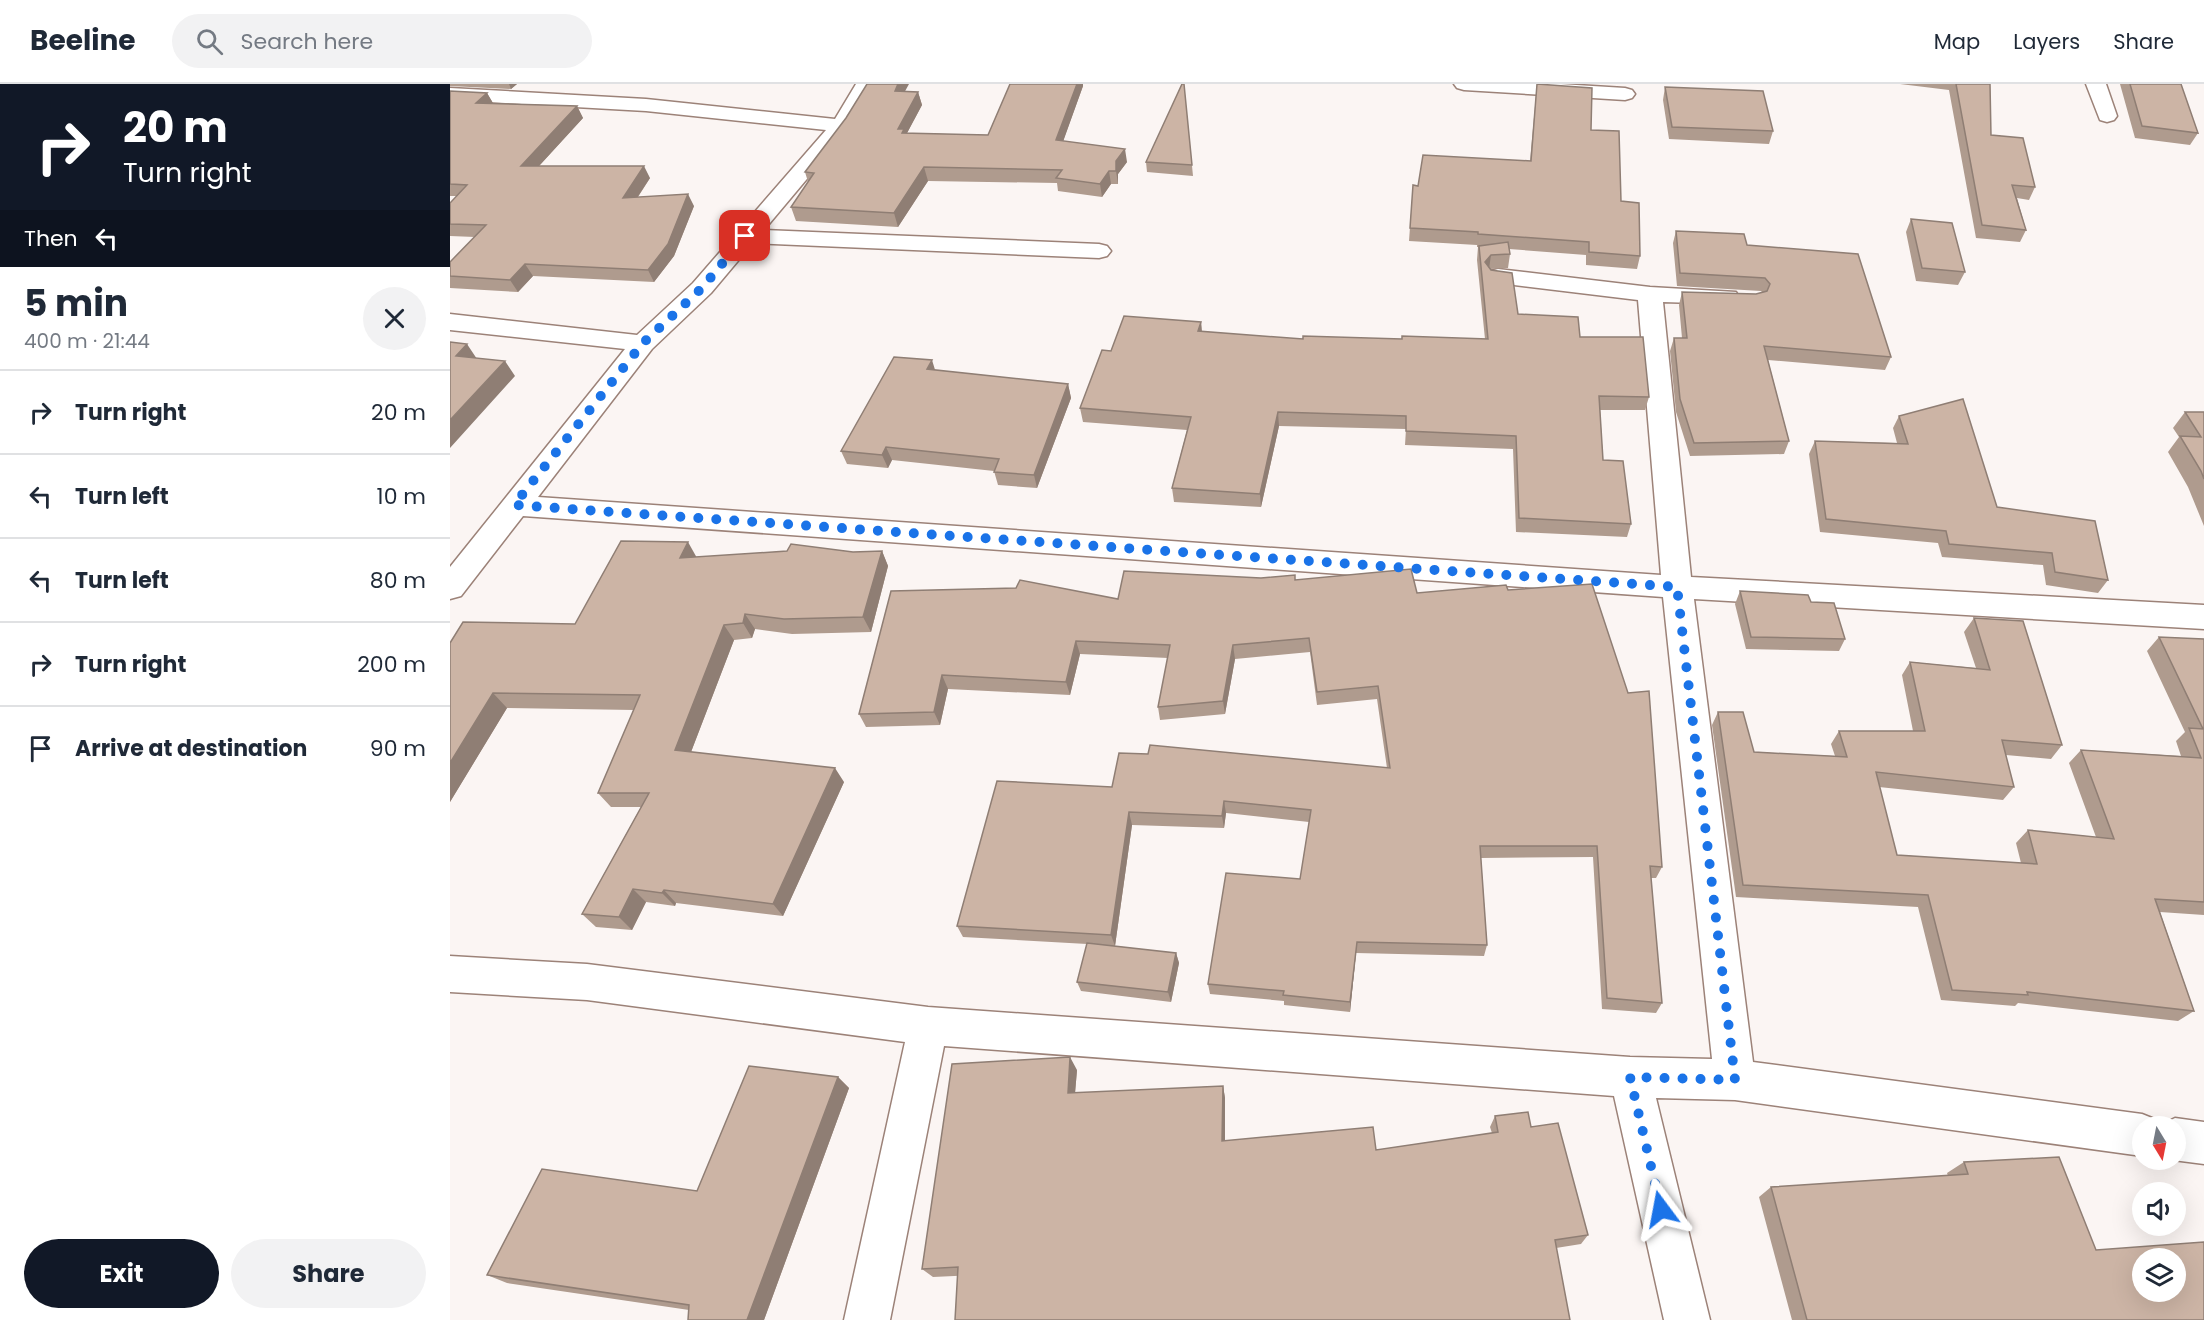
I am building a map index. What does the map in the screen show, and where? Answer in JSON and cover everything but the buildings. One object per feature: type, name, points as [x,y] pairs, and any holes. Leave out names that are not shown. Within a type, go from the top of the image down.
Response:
[{"type":"street","points":[[450,588],[643,343],[702,288],[841,126],[866,84]]},
{"type":"street","points":[[1464,84],[1624,94]]},
{"type":"street","points":[[2096,84],[2107,116]]},
{"type":"street","points":[[450,94],[598,99],[761,114],[841,126]]},
{"type":"street","points":[[745,236],[1099,251]]},
{"type":"street","points":[[1498,276],[1650,294],[1752,298]]},
{"type":"street","points":[[1650,294],[1677,587],[1735,1080]]},
{"type":"street","points":[[450,322],[643,343]]},
{"type":"street","points":[[514,505],[1677,587],[2204,617]]},
{"type":"street","points":[[450,974],[587,982],[928,1026],[1630,1077],[1735,1080],[2132,1134]]},
{"type":"street","points":[[867,1320],[928,1026]]},
{"type":"street","points":[[1630,1077],[1687,1320]]},
{"type":"street","points":[[2186,1141],[2204,1143]]},
{"type":"route","points":[[745,236],[702,288],[643,343],[514,505],[1677,587],[1735,1080],[1630,1077],[1661,1209]]}]
